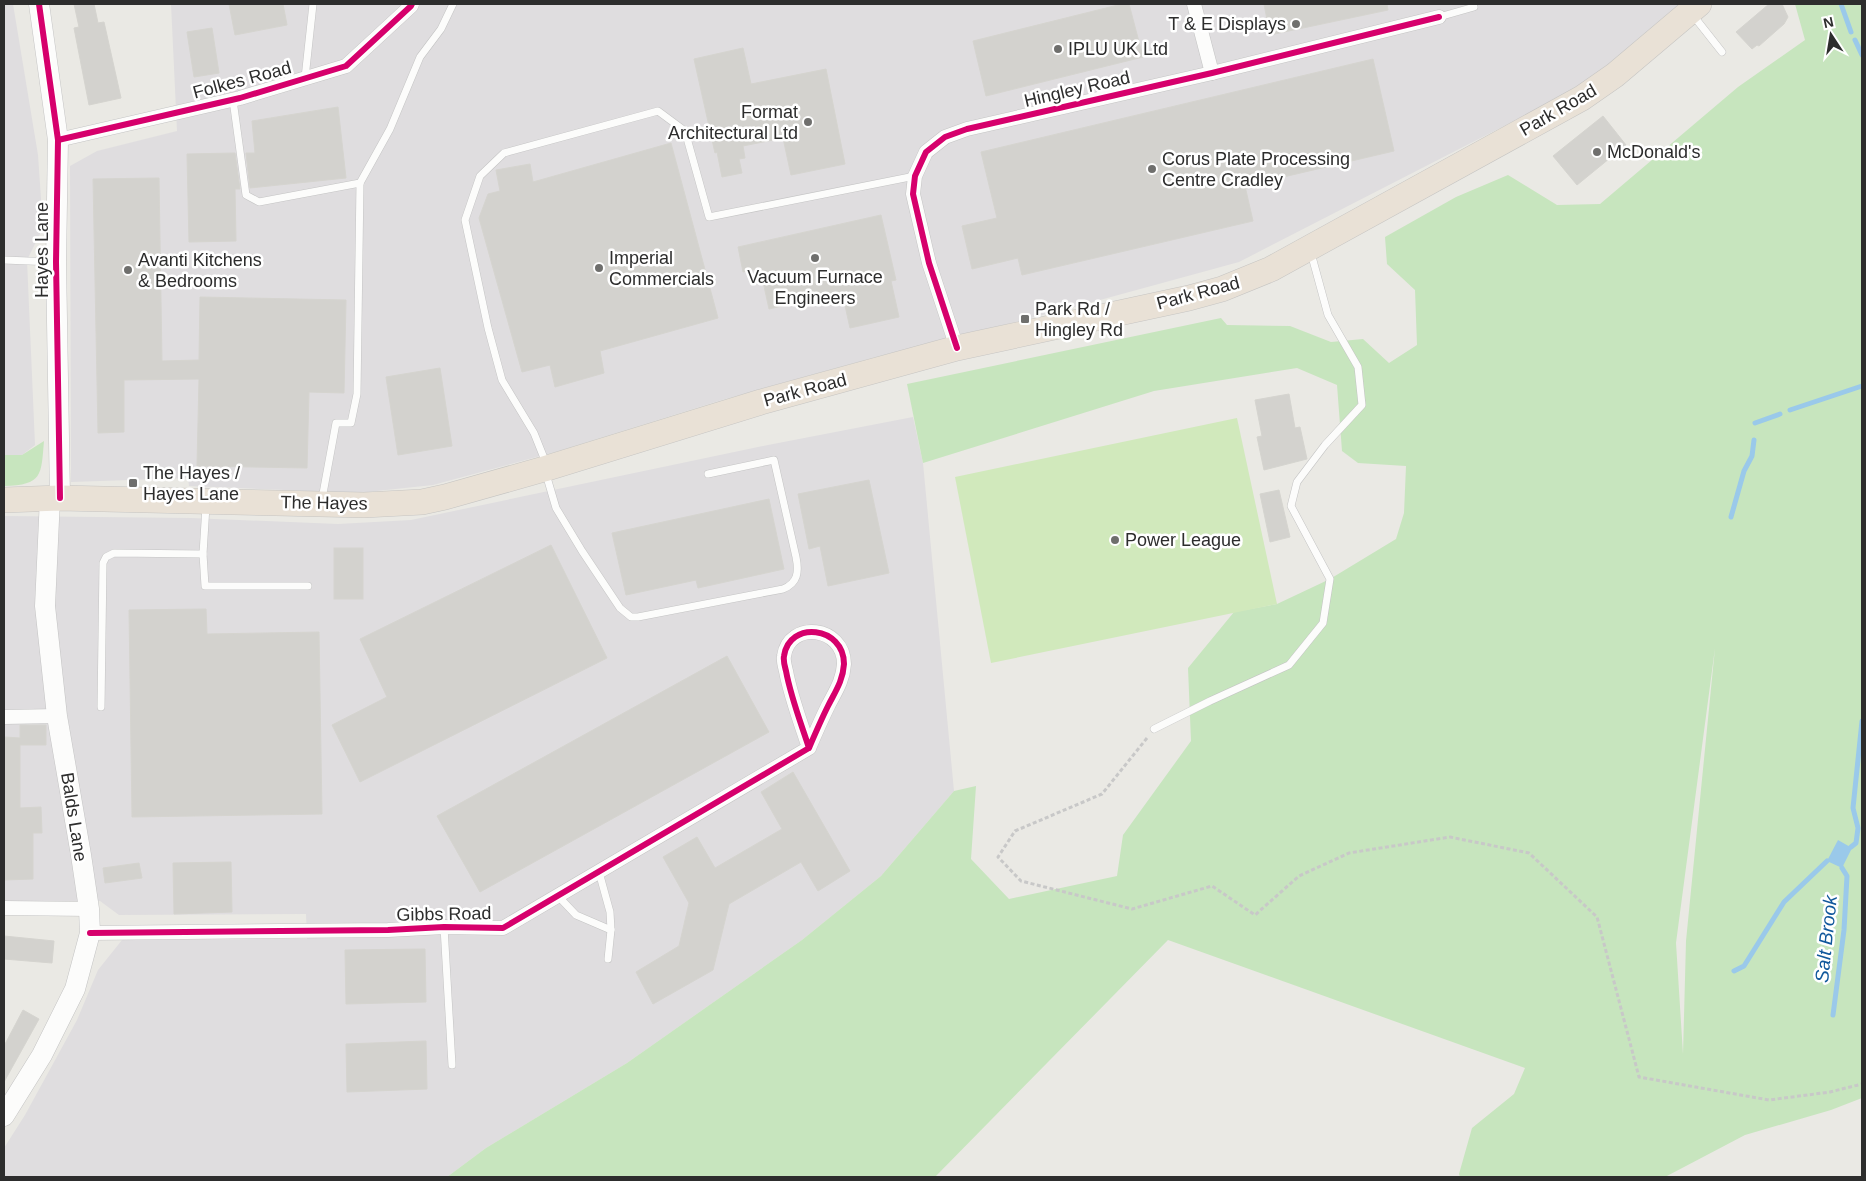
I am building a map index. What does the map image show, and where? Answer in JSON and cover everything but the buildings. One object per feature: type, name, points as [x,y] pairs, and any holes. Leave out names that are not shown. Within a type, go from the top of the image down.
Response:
[{"type":"highway","name":"Park Road","points":[[635,441],[761,402],[957,348],[1213,292],[1247,280],[1582,98],[1615,75],[1695,8]]},
{"type":"highway","name":"The Hayes","points":[[4,500],[55,498],[364,505],[422,502],[635,441]]},
{"type":"street","name":"Hayes Lane","points":[[39,4],[58,140],[55,498]]},
{"type":"street","name":"Folkes Road","points":[[58,140],[233,100],[346,66],[412,4]]},
{"type":"street","points":[[1194,4],[1212,73]]},
{"type":"street","name":"Hingley Road","points":[[957,348],[929,263],[913,194],[916,176],[926,152],[945,137],[977,127],[1212,73],[1439,17]]},
{"type":"street","name":"Balds Lane","points":[[4,1116],[42,1055],[75,990],[90,933],[89,909],[74,808],[57,716],[45,606],[55,498]]},
{"type":"street","points":[[807,631],[825,634],[839,645],[844,662],[841,682],[809,748],[789,687],[784,657],[790,642],[807,631]]},
{"type":"street","points":[[4,716],[57,716]]},
{"type":"street","name":"Gibbs Road","points":[[90,933],[388,930],[444,927],[503,928],[809,748]]},
{"type":"street","points":[[4,908],[89,909]]},
{"type":"lane","points":[[305,78],[314,4]]},
{"type":"lane","points":[[321,504],[336,423],[351,423],[357,394],[360,183],[390,129],[420,57],[441,29],[453,4]]},
{"type":"lane","points":[[1439,17],[1474,7],[1473,4]]},
{"type":"lane","points":[[1695,8],[1722,52]]},
{"type":"lane","points":[[233,100],[246,195],[259,202],[360,183]]},
{"type":"lane","points":[[708,474],[774,460],[798,567],[795,581],[783,589],[631,617],[620,608],[556,508],[546,468],[534,433],[502,380],[488,328],[465,220],[480,176],[504,153],[658,111],[685,131],[709,218],[916,176]]},
{"type":"lane","points":[[1154,729],[1289,665],[1323,623],[1330,579],[1291,506],[1297,482],[1325,445],[1362,405],[1358,367],[1328,315],[1309,248]]},
{"type":"lane","points":[[4,260],[56,262]]},
{"type":"lane","points":[[206,501],[203,554],[205,586],[308,586]]},
{"type":"lane","points":[[101,707],[103,563],[106,557],[114,553],[203,554]]},
{"type":"lane","points":[[598,872],[610,912],[611,930],[608,959]]},
{"type":"lane","points":[[558,896],[576,915],[611,930]]},
{"type":"lane","points":[[444,927],[452,1065]]},
{"type":"path","points":[[1154,729],[1102,794],[1016,831],[998,857],[1021,881],[1132,909],[1212,886],[1255,915],[1299,876],[1349,852],[1450,837],[1529,853],[1597,917],[1639,1077],[1769,1100],[1830,1092],[1862,1084]]},
{"type":"shaded area","points":[[4,4],[13,4],[38,155],[43,228],[27,260],[35,445],[22,455],[4,455]]},
{"type":"shaded area","points":[[171,4],[1683,4],[1613,70],[1239,262],[1078,306],[872,358],[722,400],[555,452],[433,485],[358,493],[189,486],[188,478],[71,482],[70,166],[97,151],[177,131]]},
{"type":"shaded area","points":[[913,417],[923,463],[954,791],[881,876],[802,940],[627,1063],[486,1148],[447,1177],[4,1177],[4,1148],[25,1115],[77,1020],[98,970],[122,940],[307,939],[306,914],[119,915],[100,901],[4,901],[4,516],[191,518],[338,524],[411,520],[768,445]]},
{"type":"green space","points":[[1795,4],[1862,4],[1862,1098],[1831,1110],[1745,1135],[1665,1177],[1460,1177],[1459,1174],[1472,1128],[1514,1094],[1525,1068],[1168,940],[935,1177],[447,1177],[486,1148],[627,1063],[802,940],[881,876],[954,791],[976,786],[971,859],[1009,899],[1117,876],[1123,835],[1191,741],[1188,668],[1234,612],[1277,604],[1330,579],[1396,539],[1404,513],[1406,466],[1358,463],[1342,451],[1337,385],[1297,368],[1154,391],[923,463],[907,384],[1221,318],[1227,325],[1290,326],[1331,342],[1363,339],[1389,363],[1417,345],[1415,290],[1387,264],[1385,237],[1456,197],[1508,175],[1557,205],[1600,204],[1738,87],[1805,40]],"holes":[[[1715,648],[1686,941],[1683,1054],[1676,943]]]},
{"type":"green space","name":"Power League","points":[[1237,418],[1277,604],[991,663],[955,477]]},
{"type":"green space","points":[[44,441],[42,462],[37,476],[26,483],[4,486],[4,455],[22,455]]},
{"type":"water","points":[[1838,840],[1852,848],[1842,868],[1827,861]]},
{"type":"waterway","name":"Salt Brook","points":[[1841,4],[1851,32]]},
{"type":"waterway","name":"Salt Brook","points":[[1855,40],[1862,55]]},
{"type":"waterway","name":"Salt Brook","points":[[1790,410],[1862,386]]},
{"type":"waterway","points":[[1755,423],[1780,414]]},
{"type":"waterway","name":"Salt Brook","points":[[1731,517],[1744,471],[1752,456],[1754,440]]},
{"type":"waterway","name":"Salt Brook","points":[[1851,847],[1856,843],[1858,828],[1853,808],[1862,721]]},
{"type":"waterway","name":"Salt Brook","points":[[1734,971],[1744,966],[1784,902],[1827,861]]},
{"type":"waterway","name":"Salt Brook","points":[[1833,1015],[1844,930],[1847,876],[1842,868]]},
{"type":"cycle path","points":[[39,4],[58,140],[56,262],[60,498]]},
{"type":"cycle path","points":[[58,140],[240,98],[346,66],[412,4]]},
{"type":"cycle path","points":[[957,348],[929,263],[913,194],[915,176],[926,152],[945,137],[967,129],[1212,73],[1439,17]]},
{"type":"cycle path","points":[[90,933],[388,930],[444,927],[503,928],[809,748],[796,710],[784,658],[788,644],[795,637],[805,633],[816,632],[826,635],[835,642],[842,651],[844,664],[838,686],[809,748]]},
{"type":"place","name":"T & E Displays","points":[[1296,24]]},
{"type":"place","name":"IPLU UK Ltd","points":[[1058,49]]},
{"type":"place","name":"Format Architectural Ltd","points":[[808,122]]},
{"type":"place","name":"McDonald's","points":[[1597,152]]},
{"type":"place","name":"Corus Plate Processing Centre Cradley","points":[[1152,169]]},
{"type":"place","name":"Vacuum Furnace Engineers","points":[[815,258]]},
{"type":"place","name":"Imperial Commercials","points":[[599,268]]},
{"type":"place","name":"Avanti Kitchens & Bedrooms","points":[[128,270]]},
{"type":"place","name":"Park Rd / Hingley Rd","points":[[1025,319]]},
{"type":"place","name":"The Hayes / Hayes Lane","points":[[133,483]]},
{"type":"place","name":"Power League","points":[[1115,540]]}]
